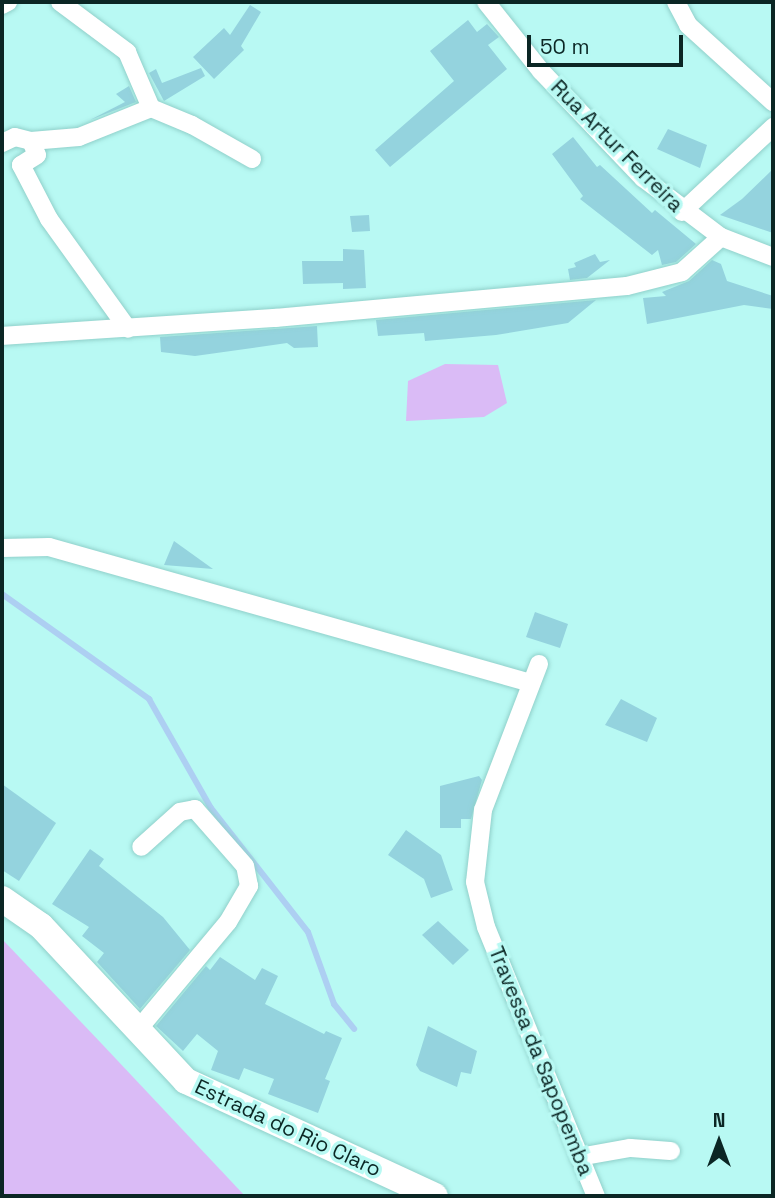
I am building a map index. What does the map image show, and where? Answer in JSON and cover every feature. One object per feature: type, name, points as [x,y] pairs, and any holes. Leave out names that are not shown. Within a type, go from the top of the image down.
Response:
[{"type":"main road","name":"Estrada do Rio Claro","points":[[2,899],[41,926],[169,1067],[207,1094],[435,1196]]},
{"type":"street","points":[[2,5],[8,2]]},
{"type":"street","points":[[60,2],[127,52],[151,108],[192,125],[252,159]]},
{"type":"street","name":"Rua Artur Ferreira","points":[[486,2],[605,140],[682,212],[721,237],[773,257]]},
{"type":"street","points":[[676,2],[688,25],[773,102]]},
{"type":"street","points":[[2,143],[15,137],[31,141],[79,137],[151,108]]},
{"type":"street","points":[[682,212],[773,127]]},
{"type":"street","points":[[31,141],[37,155],[21,165],[26,176],[49,219],[128,329]]},
{"type":"street","points":[[2,336],[128,329],[648,283],[682,272],[721,237]]},
{"type":"street","points":[[2,548],[49,547],[531,682]]},
{"type":"street","name":"Travessa da Sapopemba","points":[[539,664],[483,810],[475,854],[475,882],[486,927],[596,1196]]},
{"type":"street","points":[[136,1032],[228,922],[249,886],[245,866],[195,809],[180,812],[141,848]]},
{"type":"street","points":[[579,1157],[630,1149],[671,1151]]},
{"type":"shaded area","points":[[445,364],[498,365],[507,403],[484,417],[406,421],[408,381]]},
{"type":"shaded area","points":[[2,939],[101,1043],[245,1196],[2,1196]]},
{"type":"building","points":[[250,5],[261,12],[241,46],[244,50],[214,79],[193,57],[224,28],[230,35]]},
{"type":"building","points":[[468,20],[477,32],[487,24],[499,37],[488,45],[507,69],[390,167],[375,150],[454,81],[430,51]]},
{"type":"building","points":[[201,68],[205,76],[164,101],[149,73],[156,69],[162,83]]},
{"type":"building","points":[[129,86],[136,102],[90,120],[125,102],[116,94]]},
{"type":"building","points":[[668,129],[707,145],[700,168],[657,149]]},
{"type":"building","points":[[573,137],[597,167],[600,165],[652,213],[655,210],[696,244],[676,262],[662,265],[658,250],[652,255],[580,199],[583,196],[552,154]]},
{"type":"building","points":[[773,169],[773,233],[720,215],[742,199]]},
{"type":"building","points":[[369,215],[370,231],[352,232],[350,216]]},
{"type":"building","points":[[343,249],[364,250],[366,288],[343,289],[343,283],[303,284],[302,261],[343,261]]},
{"type":"building","points":[[595,254],[600,262],[610,260],[587,278],[570,280],[568,269],[576,267],[574,263]]},
{"type":"building","points":[[712,260],[721,264],[727,281],[773,296],[773,309],[744,305],[647,324],[643,298],[666,296],[662,292],[689,281]]},
{"type":"building","points":[[596,300],[568,323],[496,335],[425,341],[424,333],[378,336],[376,320]]},
{"type":"building","points":[[317,326],[318,347],[294,348],[287,343],[195,356],[161,352],[160,337]]},
{"type":"building","points":[[174,541],[213,569],[164,565]]},
{"type":"building","points":[[535,612],[568,624],[560,648],[526,637]]},
{"type":"building","points":[[621,699],[657,718],[647,742],[605,725]]},
{"type":"building","points":[[479,776],[482,780],[471,819],[461,819],[461,828],[440,828],[440,786]]},
{"type":"building","points":[[2,784],[56,823],[19,881],[2,870]]},
{"type":"building","points":[[406,830],[441,855],[453,890],[431,898],[424,879],[388,855]]},
{"type":"building","points":[[90,849],[104,859],[99,866],[163,917],[190,950],[140,1009],[97,962],[104,953],[82,936],[89,927],[52,904]]},
{"type":"building","points":[[438,921],[469,950],[453,965],[422,935]]},
{"type":"building","points":[[220,957],[255,980],[262,968],[278,976],[265,1004],[324,1034],[326,1031],[342,1038],[325,1079],[330,1081],[318,1113],[268,1094],[274,1079],[244,1068],[239,1080],[211,1070],[218,1051],[197,1034],[183,1051],[156,1026],[206,966],[210,970]]},
{"type":"building","points":[[428,1026],[477,1051],[471,1074],[461,1072],[457,1087],[420,1071],[416,1065]]},
{"type":"waterway","points":[[2,594],[149,699],[211,808],[308,932],[334,1004],[354,1029]]}]
